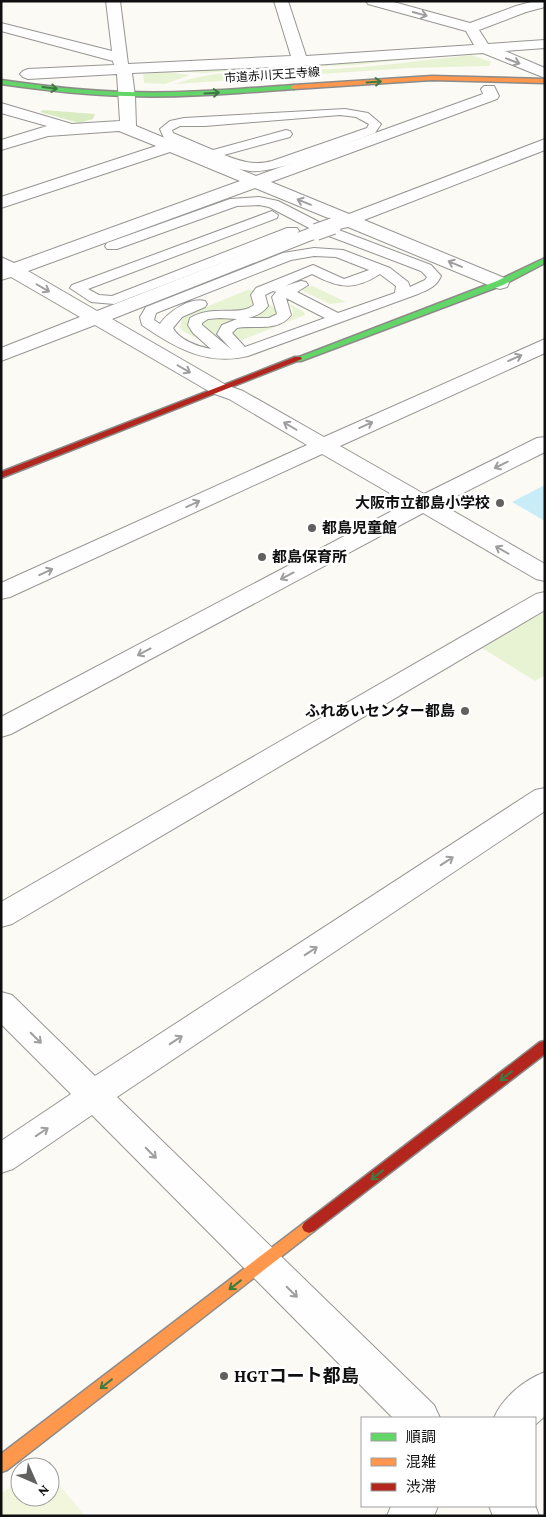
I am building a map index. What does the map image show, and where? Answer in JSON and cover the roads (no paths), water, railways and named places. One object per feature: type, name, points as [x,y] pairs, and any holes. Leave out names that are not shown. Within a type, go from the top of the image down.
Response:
[{"type":"street","points":[[113,1],[122,63],[124,128]]},
{"type":"street","points":[[281,1],[300,61]]},
{"type":"street","points":[[373,1],[471,28],[521,9],[545,3]]},
{"type":"street","points":[[495,1],[521,9]]},
{"type":"street","points":[[5,28],[122,63]]},
{"type":"street","points":[[471,28],[483,48],[545,73]]},
{"type":"street","points":[[28,74],[122,63],[300,61],[545,44]]},
{"type":"street","name":"市道赤川天王寺線","points":[[58,101],[122,103],[236,92],[415,79],[480,78],[545,81]]},
{"type":"street","name":"市道赤川天王寺線","points":[[1,82],[52,89],[122,103]]},
{"type":"street","points":[[435,90],[545,91]]},
{"type":"street","points":[[5,269],[253,170],[490,96],[488,90]]},
{"type":"street","points":[[1,108],[76,129]]},
{"type":"street","points":[[1,145],[46,131],[124,128],[170,147],[253,170],[330,227],[500,283]]},
{"type":"street","points":[[1,355],[545,144]]},
{"type":"street","points":[[1,203],[170,147]]},
{"type":"street","points":[[1,475],[219,389],[500,283],[545,260]]},
{"type":"street","points":[[5,269],[96,318],[219,389],[236,395],[545,574]]},
{"type":"street","points":[[1,592],[545,345]]},
{"type":"street","points":[[1,728],[423,504],[545,443]]},
{"type":"street","points":[[1,916],[545,599]]},
{"type":"street","points":[[1,1159],[65,1117],[93,1095],[545,797]]},
{"type":"street","points":[[1,1004],[419,1417]]},
{"type":"street","points":[[1,1464],[545,1046]]},
{"type":"street","points":[[515,1417],[545,1390]]},
{"type":"street","points":[[407,1516],[417,1507]]},
{"type":"street","points":[[510,1507],[519,1516]]},
{"type":"lane","points":[[340,112],[355,113],[373,121],[374,126],[371,130],[276,164],[253,170],[173,137],[166,130],[178,122],[205,122],[340,112]]},
{"type":"lane","points":[[331,136],[373,121]]},
{"type":"lane","points":[[205,122],[193,125],[192,130],[211,134],[238,125],[256,125],[268,129],[287,143]]},
{"type":"lane","points":[[254,200],[253,170],[287,143]]},
{"type":"lane","points":[[212,154],[287,143]]},
{"type":"lane","points":[[112,246],[142,237],[235,202],[254,200],[273,204],[330,227],[421,266],[432,272],[434,276],[430,282],[402,295],[244,353],[228,356],[208,354],[197,351],[147,322],[146,317],[151,310],[288,256],[314,252],[346,256],[395,277],[403,285],[402,295]]},
{"type":"lane","points":[[208,239],[209,212]]},
{"type":"lane","points":[[272,215],[77,288],[96,299],[107,301],[292,231]]},
{"type":"lane","points":[[142,237],[202,266]]},
{"type":"lane","points":[[208,239],[248,248]]},
{"type":"lane","points":[[228,356],[198,330],[195,325],[196,321],[208,314],[218,312],[241,314],[258,310],[261,304],[258,295],[261,292],[316,260],[346,256]]},
{"type":"lane","points":[[169,335],[166,328],[177,314],[274,286],[312,280],[344,297],[376,282],[373,268]]},
{"type":"lane","points":[[274,286],[336,318]]},
{"type":"lane","points":[[244,353],[227,339],[224,330],[241,322],[273,322],[282,318],[285,311],[279,302],[274,286]]},
{"type":"water","points":[[545,485],[545,521],[512,502]]},
{"type":"place","name":"大阪市立都島小学校","points":[[500,503]]},
{"type":"place","name":"都島児童館","points":[[312,528]]},
{"type":"place","name":"都島保育所","points":[[262,557]]},
{"type":"place","name":"ふれあいセンター都島","points":[[465,711]]},
{"type":"place","name":"HGTコート都島","points":[[224,1376]]}]
